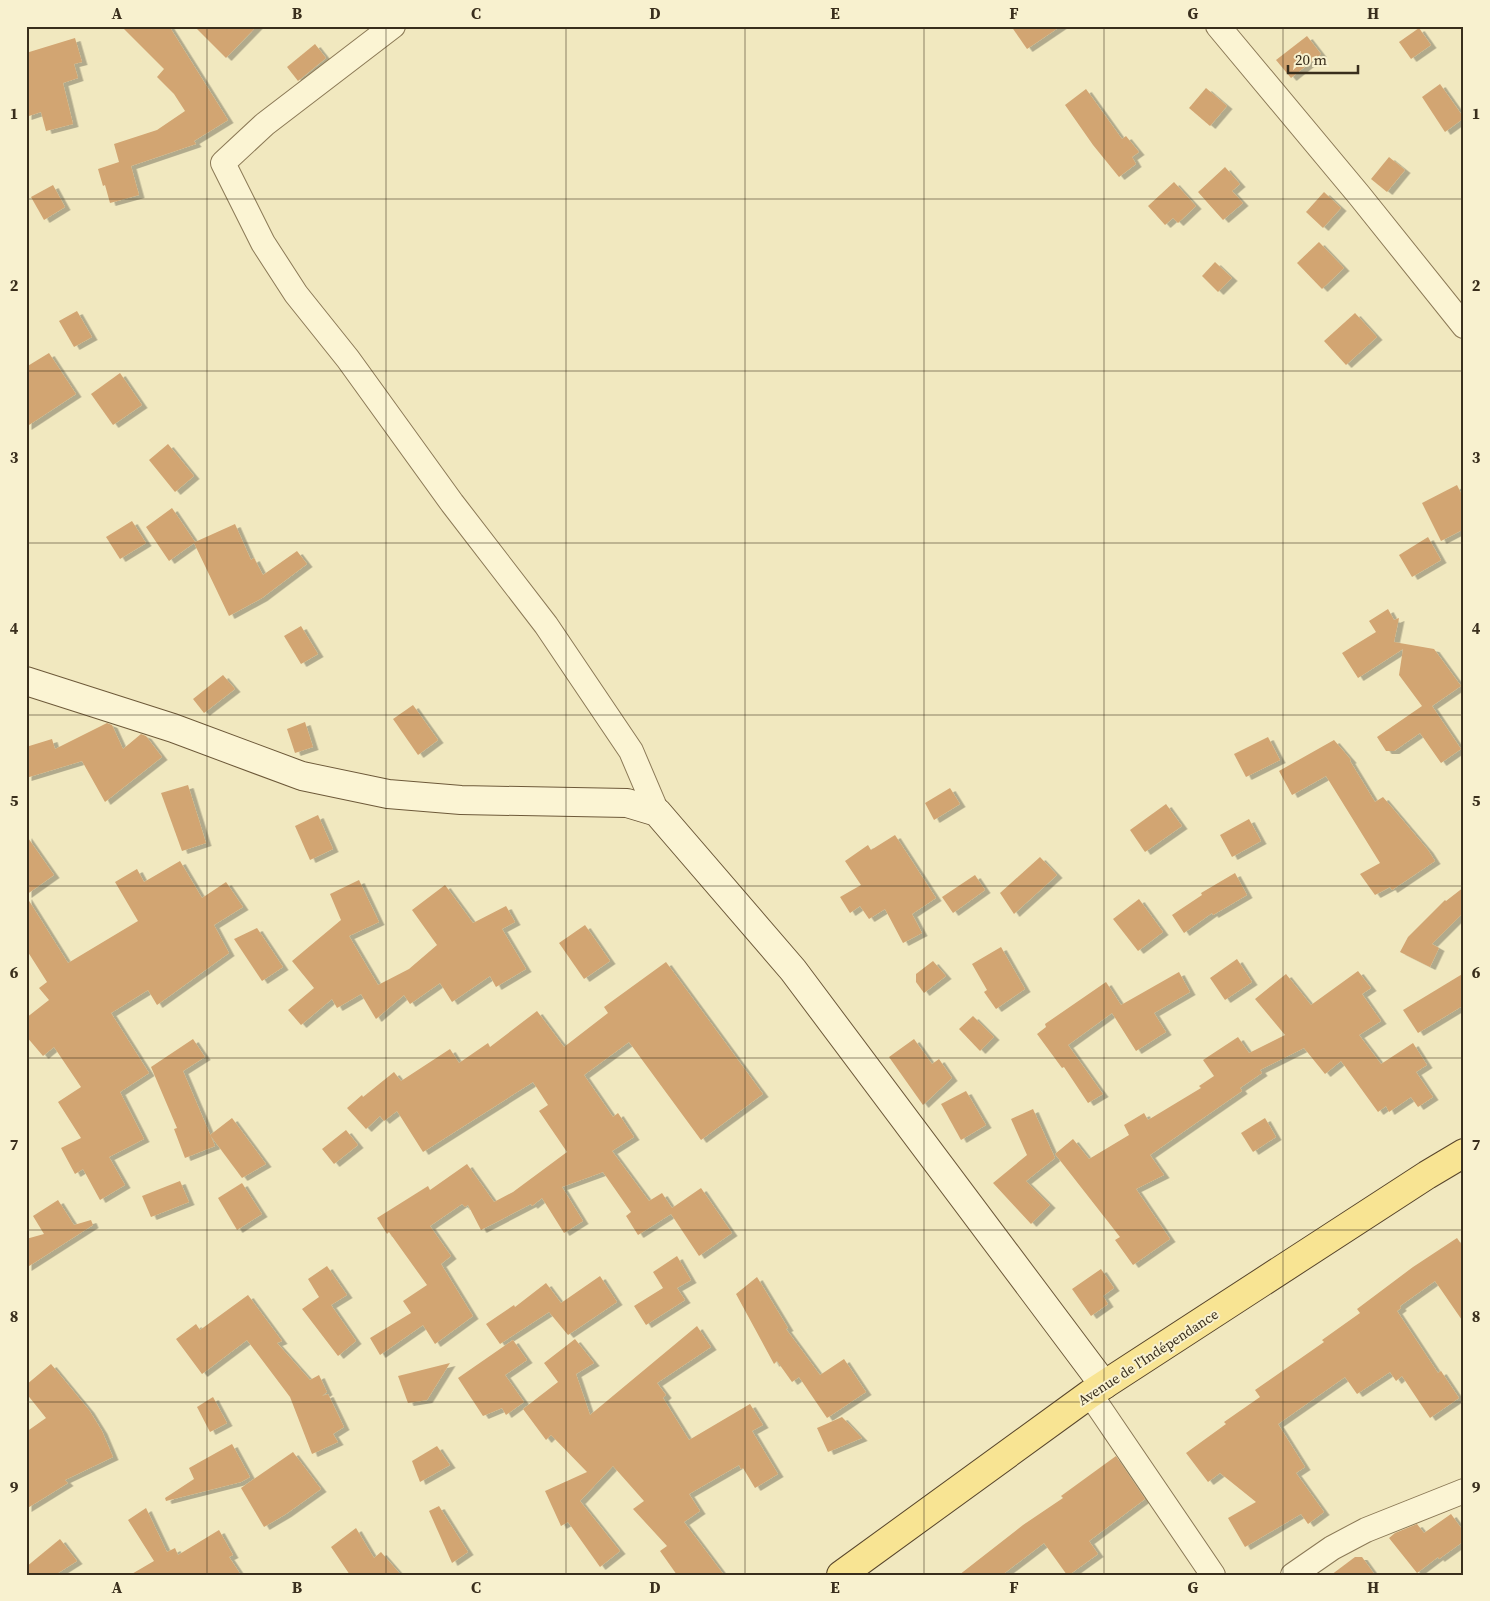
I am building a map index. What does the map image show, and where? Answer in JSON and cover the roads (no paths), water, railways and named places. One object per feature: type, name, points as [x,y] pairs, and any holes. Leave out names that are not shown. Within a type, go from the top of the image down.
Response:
[{"type":"main road","name":"Avenue de l'Indépendance","points":[[841,1575],[1097,1390],[1427,1175],[1464,1153]]},
{"type":"street","points":[[394,26],[265,124],[223,163],[263,243],[291,287],[371,390],[452,503],[546,625],[631,751],[657,812],[793,970],[1097,1390],[1213,1575]]},
{"type":"street","points":[[1218,26],[1352,187],[1464,326]]},
{"type":"street","points":[[26,681],[173,728],[302,776],[359,788],[388,794],[461,800],[627,803],[657,812]]},
{"type":"street","points":[[1294,1575],[1332,1548],[1366,1530],[1464,1490]]}]
